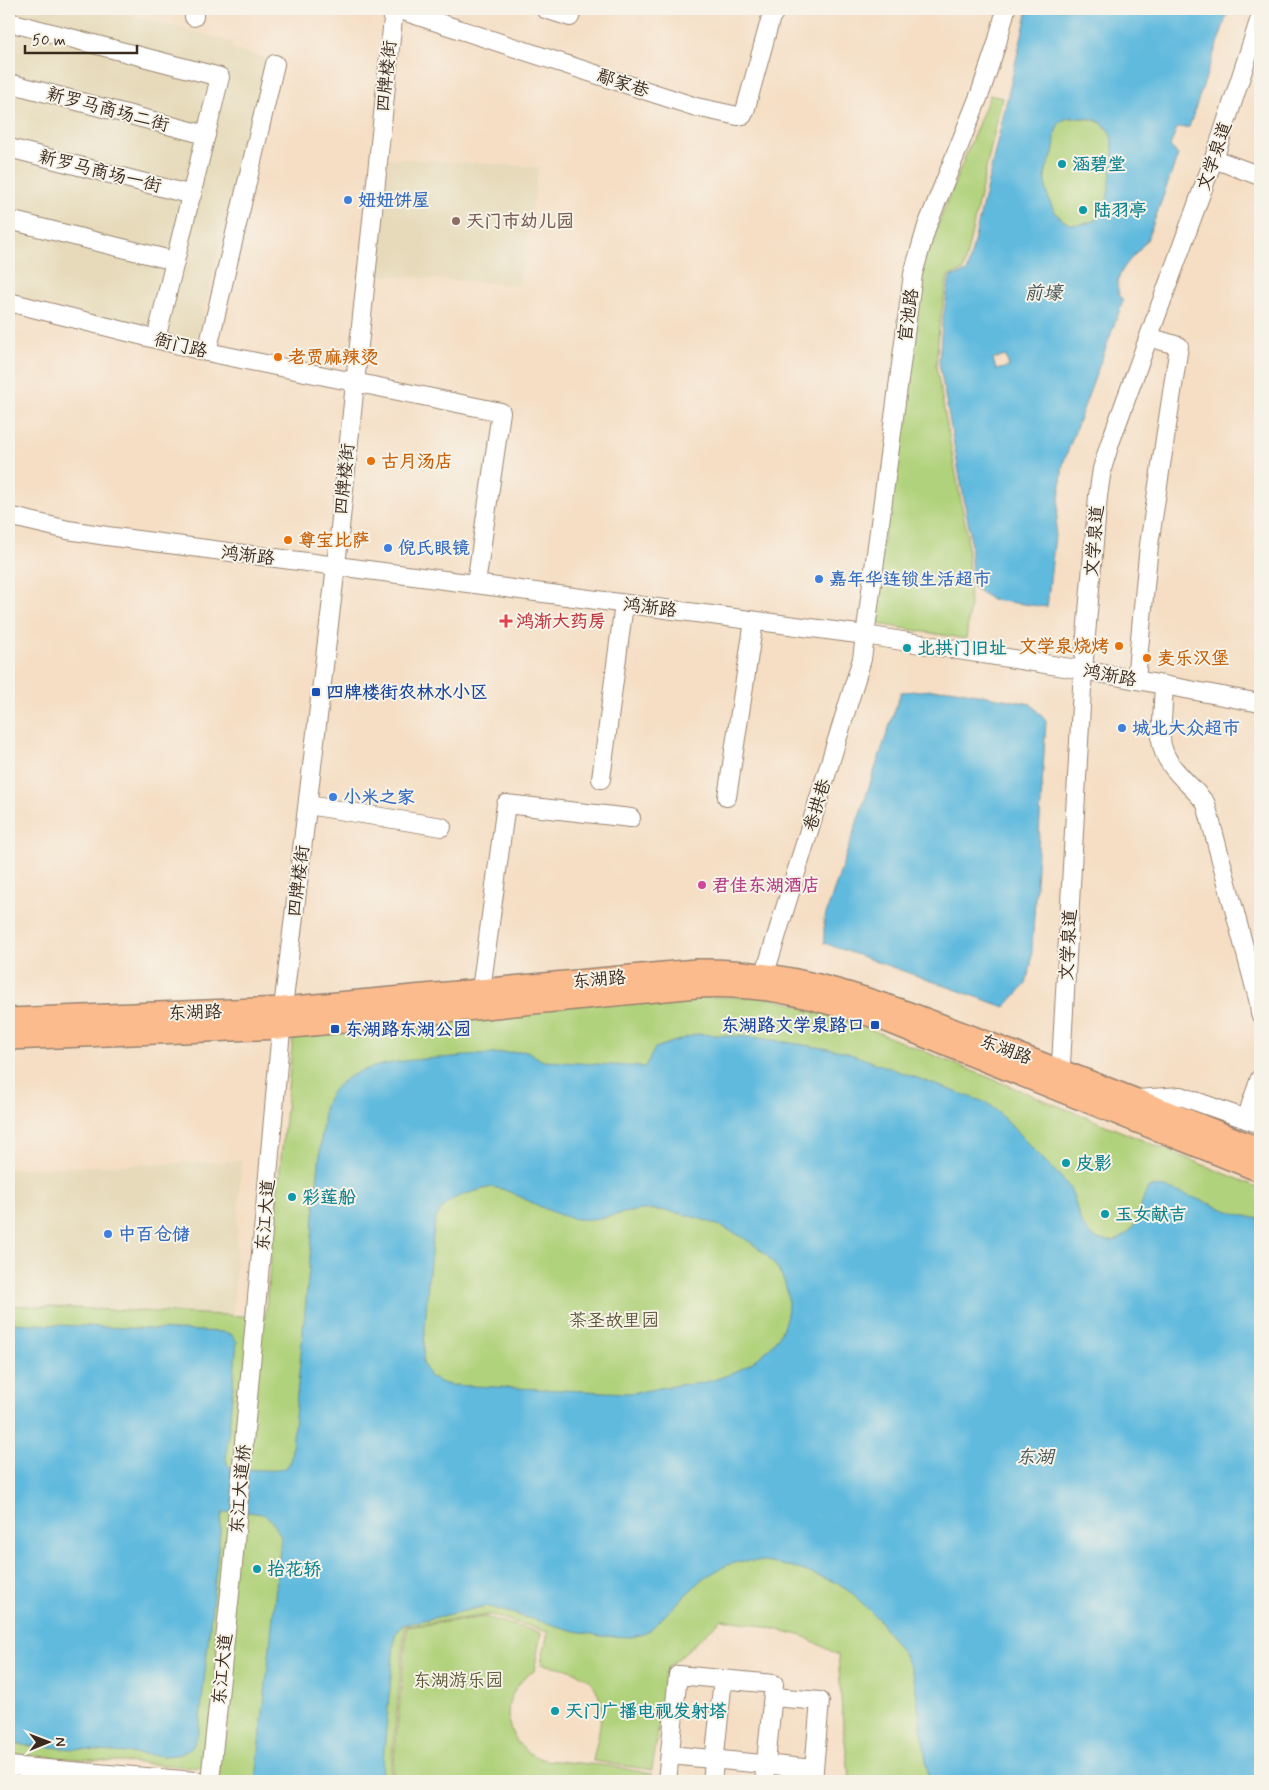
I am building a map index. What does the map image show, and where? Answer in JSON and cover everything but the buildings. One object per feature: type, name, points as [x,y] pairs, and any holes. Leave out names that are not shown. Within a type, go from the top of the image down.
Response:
[{"type":"main road","name":"东湖路","points":[[9,1019],[282,1018],[481,990],[696,970],[723,970],[765,974],[824,986],[881,1003],[1060,1080],[1162,1120]]},
{"type":"main road","name":"东湖路","points":[[9,1039],[696,987],[746,986],[796,994],[827,1002],[1060,1080],[1136,1099],[1162,1120]]},
{"type":"main road","points":[[1162,1120],[1260,1150]]},
{"type":"main road","points":[[1162,1120],[1260,1171]]},
{"type":"street","name":"鄢家巷","points":[[395,9],[696,107],[738,116],[743,115],[745,111],[771,17],[777,9]]},
{"type":"street","name":"四牌楼街","points":[[282,1018],[336,566],[395,9]]},
{"type":"street","points":[[545,9],[570,17],[572,9]]},
{"type":"street","name":"官池路","points":[[865,635],[913,274],[927,226],[981,91],[1006,9]]},
{"type":"street","name":"文学泉道","points":[[1060,1080],[1083,670],[1102,469],[1214,159],[1260,18]]},
{"type":"street","points":[[9,22],[220,77],[156,339]]},
{"type":"street","points":[[207,352],[275,64]]},
{"type":"street","name":"新罗马商场二街","points":[[9,83],[206,135]]},
{"type":"street","name":"新罗马商场一街","points":[[9,148],[192,195]]},
{"type":"street","points":[[1214,159],[1260,176]]},
{"type":"street","points":[[9,220],[175,261]]},
{"type":"street","name":"衙门路","points":[[9,302],[207,352],[501,412],[476,584]]},
{"type":"street","points":[[1136,680],[1149,545],[1179,346],[1149,337]]},
{"type":"street","name":"鸿渐路","points":[[9,516],[87,533],[865,635],[1083,670],[1260,704]]},
{"type":"street","points":[[601,779],[624,604]]},
{"type":"street","points":[[727,797],[754,620]]},
{"type":"street","name":"卷拱巷","points":[[765,974],[859,671],[865,635]]},
{"type":"street","points":[[1164,685],[1161,748],[1170,764],[1206,804],[1254,983],[1260,1014]]},
{"type":"street","points":[[481,990],[506,804],[631,818]]},
{"type":"street","points":[[308,805],[442,827]]},
{"type":"street","name":"东江大道","points":[[246,1422],[282,1018]]},
{"type":"street","points":[[1136,1099],[1181,1096],[1253,1121],[1260,1078]]},
{"type":"street","name":"东江大道桥","points":[[234,1556],[246,1422]]},
{"type":"street","name":"东江大道","points":[[210,1781],[234,1556]]},
{"type":"street","points":[[667,1781],[678,1675],[774,1684],[765,1773]]},
{"type":"street","points":[[712,1781],[723,1679]]},
{"type":"street","points":[[670,1755],[714,1759],[765,1773],[813,1775],[820,1701],[772,1697]]},
{"type":"street","points":[[9,1766],[196,1781]]},
{"type":"shaded area","points":[[9,9],[39,11],[40,9],[105,9],[233,42],[231,49],[266,58],[196,342],[9,295]]},
{"type":"shaded area","name":"天门市幼儿园","points":[[389,158],[539,167],[519,285],[378,275]]},
{"type":"shaded area","name":"中百仓储","points":[[241,1161],[233,1315],[9,1305],[9,1169]]},
{"type":"shaded area","points":[[9,1768],[168,1781],[9,1781]]},
{"type":"green space","points":[[990,95],[1002,98],[963,271],[948,276],[939,327],[936,366],[967,534],[970,606],[966,639],[872,623],[920,269]]},
{"type":"green space","points":[[1068,118],[1087,119],[1101,123],[1108,130],[1113,143],[1111,177],[1106,206],[1100,216],[1081,225],[1072,225],[1058,216],[1049,201],[1045,184],[1046,169],[1055,130],[1063,120]]},
{"type":"green space","name":"东湖","points":[[650,997],[763,997],[825,1011],[1260,1188],[1260,1781],[850,1781],[843,1727],[838,1655],[803,1636],[754,1624],[722,1619],[668,1668],[652,1770],[593,1761],[601,1710],[595,1688],[587,1679],[575,1672],[541,1664],[548,1632],[490,1615],[405,1626],[390,1781],[219,1781],[220,1769],[9,1754],[9,1305],[265,1317],[293,1038]]},
{"type":"green space","name":"东湖游乐园","points":[[485,1617],[541,1633],[534,1671],[521,1681],[513,1693],[509,1706],[508,1720],[512,1733],[519,1744],[530,1754],[545,1760],[610,1766],[652,1774],[651,1781],[392,1781],[407,1627]]},
{"type":"water","name":"前壕","points":[[1028,9],[1229,9],[1189,127],[1177,128],[1170,146],[1178,155],[1148,238],[1124,267],[1120,275],[1118,292],[1123,301],[1063,464],[1047,607],[992,600],[972,586],[970,533],[939,362],[942,324],[950,277],[967,272]],"holes":[[[1068,118],[1084,118],[1103,124],[1107,128],[1113,144],[1110,181],[1104,210],[1095,220],[1089,223],[1074,224],[1066,222],[1059,217],[1049,201],[1045,183],[1045,174],[1053,153],[1057,128],[1063,120]],[[1006,356],[1009,367],[996,370],[993,359]]]},
{"type":"water","points":[[950,689],[1031,704],[1046,721],[1031,965],[1026,984],[1005,1007],[824,943],[824,920],[901,692]]},
{"type":"water","name":"东湖","points":[[697,1034],[753,1037],[842,1051],[987,1103],[1066,1183],[1072,1192],[1084,1227],[1091,1235],[1102,1240],[1115,1240],[1130,1231],[1137,1220],[1146,1193],[1151,1187],[1168,1189],[1230,1212],[1260,1219],[1260,1781],[929,1781],[914,1677],[905,1657],[879,1620],[853,1594],[835,1582],[793,1567],[758,1561],[742,1561],[727,1565],[702,1579],[653,1627],[643,1634],[632,1637],[601,1636],[571,1630],[486,1606],[402,1625],[395,1635],[381,1781],[256,1781],[281,1538],[270,1519],[265,1515],[243,1512],[222,1514],[199,1729],[192,1747],[184,1753],[165,1756],[9,1744],[9,1323],[224,1332],[231,1334],[237,1342],[226,1460],[228,1465],[231,1468],[259,1470],[285,1468],[291,1458],[324,1110],[331,1093],[343,1081],[359,1072],[398,1062],[527,1051],[543,1061],[645,1067],[655,1048]],"holes":[[[491,1187],[502,1189],[558,1214],[576,1219],[658,1210],[698,1218],[740,1236],[759,1248],[774,1263],[784,1281],[788,1306],[786,1320],[778,1337],[762,1355],[730,1374],[707,1382],[628,1393],[450,1385],[430,1377],[423,1363],[428,1280],[436,1218],[442,1208],[451,1200]]]},
{"type":"place","name":"涵碧堂","points":[[1062,164]]},
{"type":"place","name":"妞妞饼屋","points":[[348,200]]},
{"type":"place","name":"陆羽亭","points":[[1083,210]]},
{"type":"place","name":"天门市幼儿园","points":[[456,221]]},
{"type":"place","name":"老贾麻辣烫","points":[[278,357]]},
{"type":"place","name":"古月汤店","points":[[371,461]]},
{"type":"place","name":"尊宝比萨","points":[[288,540]]},
{"type":"place","name":"倪氏眼镜","points":[[388,548]]},
{"type":"place","name":"嘉年华连锁生活超市","points":[[819,579]]},
{"type":"place","name":"鸿渐大药房","points":[[506,621]]},
{"type":"place","name":"文学泉烧烤","points":[[1119,646]]},
{"type":"place","name":"北拱门旧址","points":[[907,648]]},
{"type":"place","name":"麦乐汉堡","points":[[1147,658]]},
{"type":"place","name":"四牌楼街农林水小区","points":[[316,692]]},
{"type":"place","name":"城北大众超市","points":[[1122,728]]},
{"type":"place","name":"小米之家","points":[[333,797]]},
{"type":"place","name":"君佳东湖酒店","points":[[702,885]]},
{"type":"place","name":"东湖路文学泉路口","points":[[875,1025]]},
{"type":"place","name":"东湖路东湖公园","points":[[335,1029]]},
{"type":"place","name":"皮影","points":[[1066,1163]]},
{"type":"place","name":"彩莲船","points":[[292,1197]]},
{"type":"place","name":"玉女献吉","points":[[1105,1214]]},
{"type":"place","name":"中百仓储","points":[[108,1234]]},
{"type":"place","name":"抬花轿","points":[[257,1569]]},
{"type":"place","name":"天门广播电视发射塔","points":[[555,1711]]},
{"type":"park label","name":"茶圣故里园","points":[[614,1320]]}]
